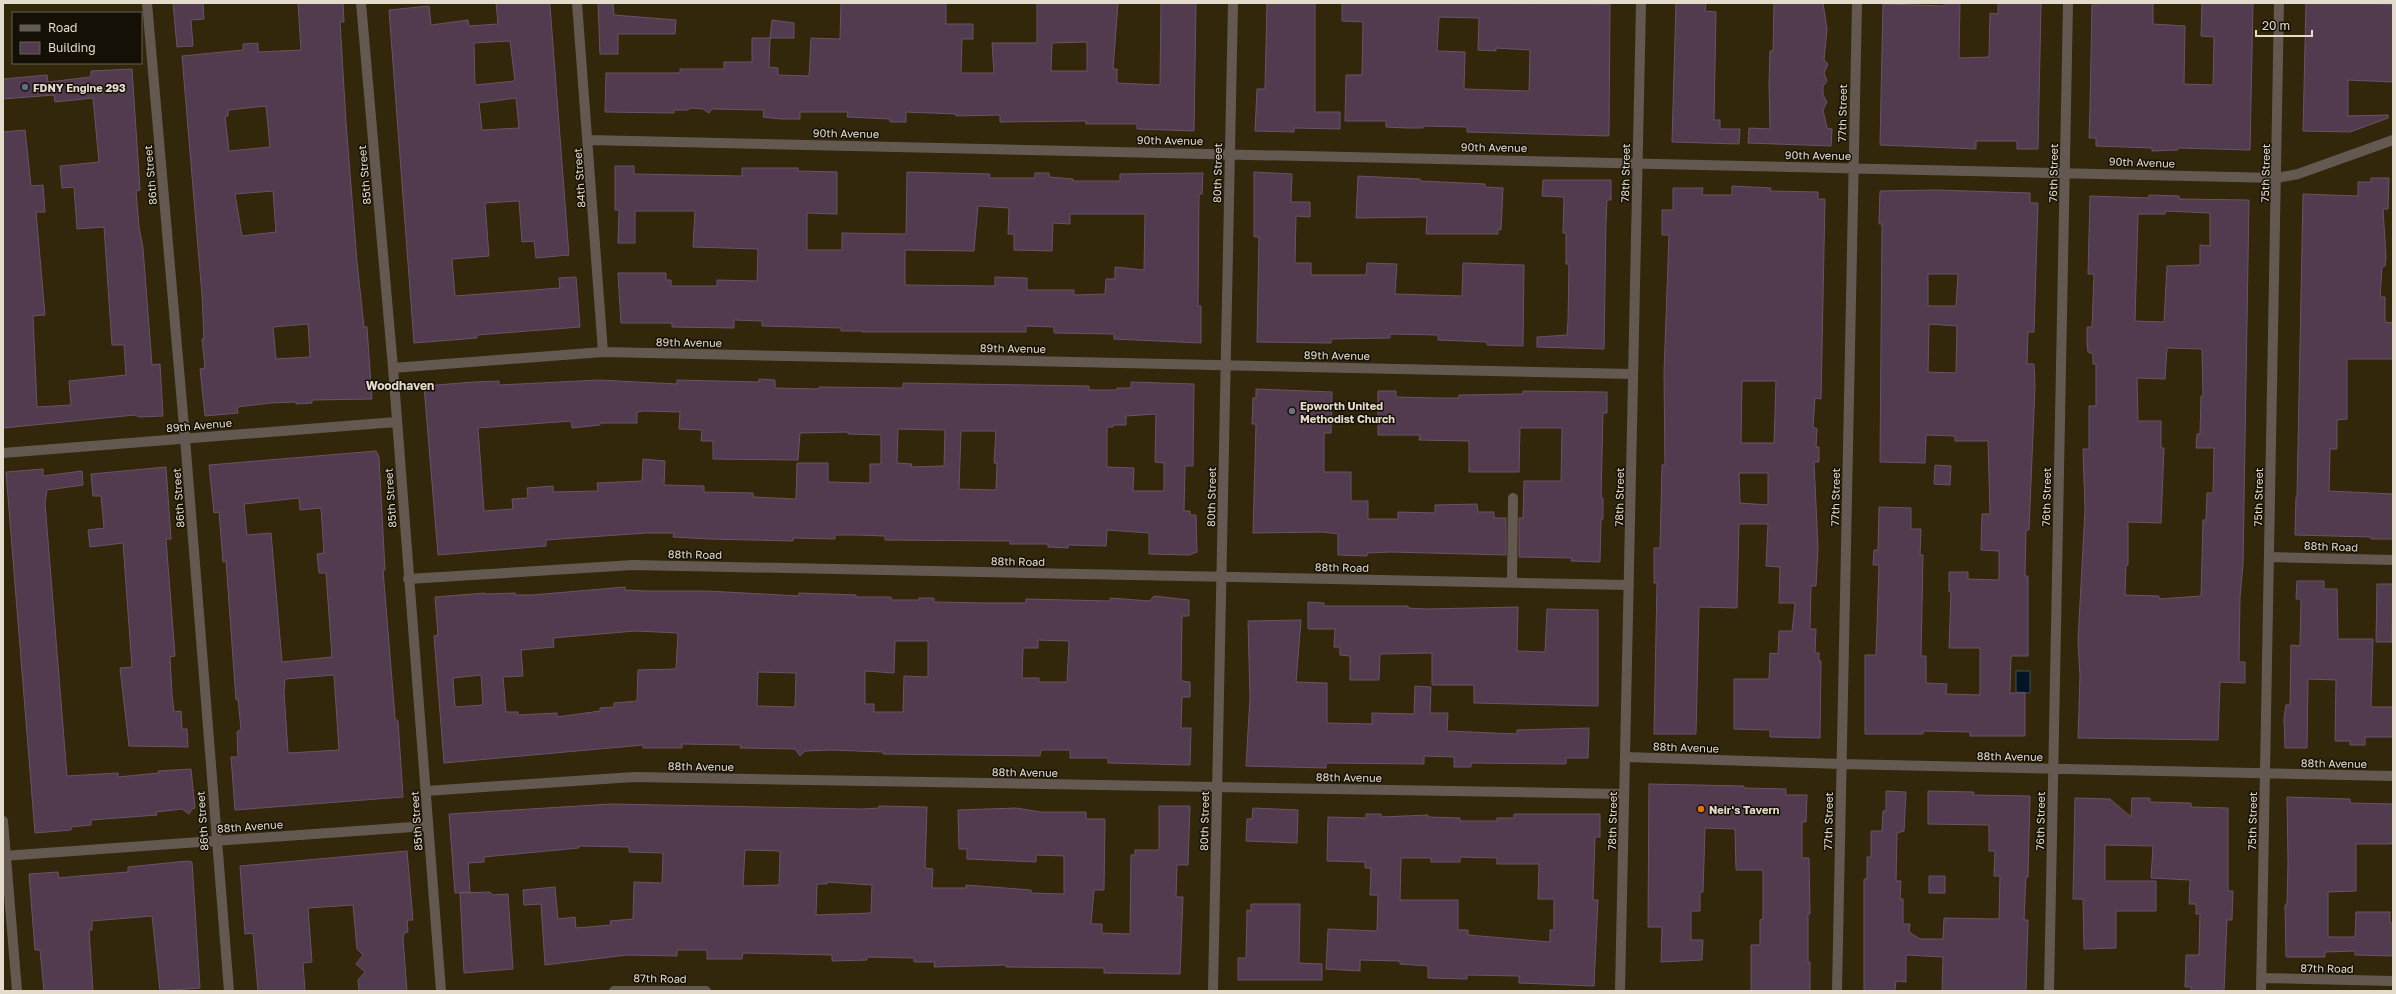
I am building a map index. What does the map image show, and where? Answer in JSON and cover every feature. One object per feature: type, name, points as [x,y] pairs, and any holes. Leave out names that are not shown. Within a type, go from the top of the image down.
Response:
[{"type":"street","name":"86th Street","points":[[147,3],[186,438],[216,840],[229,991]]},
{"type":"street","name":"85th Street","points":[[361,3],[393,368],[408,579],[441,991]]},
{"type":"street","name":"84th Street","points":[[577,3],[604,352]]},
{"type":"street","name":"80th Street","points":[[1212,991],[1233,3]]},
{"type":"street","name":"78th Street","points":[[1620,991],[1641,3]]},
{"type":"street","name":"77th Street","points":[[1837,991],[1856,3]]},
{"type":"street","name":"76th Street","points":[[2048,991],[2068,3]]},
{"type":"street","name":"75th Street","points":[[2261,991],[2279,3]]},
{"type":"street","name":"90th Avenue","points":[[588,140],[1638,162],[2277,178],[2298,174],[2393,140]]},
{"type":"street","name":"89th Avenue","points":[[393,368],[604,352],[1225,364],[1633,374]]},
{"type":"street","name":"89th Avenue","points":[[3,453],[396,422]]},
{"type":"street","points":[[1512,498],[1512,582]]},
{"type":"street","name":"88th Road","points":[[2269,557],[2393,560]]},
{"type":"street","name":"88th Road","points":[[408,579],[633,565],[1629,584]]},
{"type":"street","name":"88th Avenue","points":[[1626,757],[1842,764],[2393,776]]},
{"type":"street","name":"88th Avenue","points":[[426,791],[634,777],[1624,794]]},
{"type":"street","points":[[3,821],[4,856],[16,991]]},
{"type":"street","name":"88th Avenue","points":[[4,856],[428,826]]},
{"type":"street","name":"87th Road","points":[[2261,978],[2393,981]]},
{"type":"street","name":"87th Road","points":[[614,991],[706,991]]},
{"type":"water","points":[[2016,671],[2030,671],[2030,693],[2016,692]]},
{"type":"building","points":[[173,3],[203,3],[204,19],[191,20],[193,46],[177,47]]},
{"type":"building","points":[[298,3],[343,3],[344,22],[340,22],[346,122],[357,262],[364,327],[367,327],[372,399],[312,400],[312,403],[296,404],[296,402],[271,403],[237,407],[238,413],[205,416],[200,369],[205,368],[202,339],[204,339],[202,295],[182,56],[243,50],[243,44],[258,43],[258,52],[301,50]],"holes":[[[266,106],[270,147],[229,151],[225,116],[228,116],[228,110]],[[273,191],[276,232],[242,236],[235,194]],[[308,324],[310,357],[276,359],[273,327]]]},
{"type":"building","points":[[496,3],[549,3],[569,255],[536,258],[534,241],[522,242],[519,201],[485,203],[489,256],[452,259],[455,296],[560,288],[559,278],[576,277],[580,327],[477,335],[477,338],[414,343],[389,10],[429,6],[431,25],[468,20],[469,26],[498,24]],"holes":[[[510,41],[515,81],[475,85],[474,43]],[[516,98],[519,128],[482,130],[479,103]]]},
{"type":"building","points":[[598,3],[613,3],[614,15],[676,20],[675,34],[618,34],[618,54],[600,54]]},
{"type":"building","points":[[841,3],[946,3],[946,24],[973,24],[973,39],[962,39],[961,73],[994,73],[992,43],[1037,43],[1037,3],[1118,3],[1113,69],[1117,69],[1117,83],[1160,85],[1161,3],[1196,3],[1194,131],[1137,129],[1137,124],[1086,124],[1086,121],[1000,122],[1000,115],[956,116],[956,114],[906,112],[906,122],[890,122],[890,119],[847,117],[848,112],[800,112],[800,119],[781,119],[763,117],[764,110],[712,109],[709,113],[703,109],[691,108],[687,110],[674,110],[674,113],[605,112],[606,73],[680,73],[680,69],[724,69],[724,62],[752,62],[752,38],[770,38],[769,67],[778,68],[778,75],[809,76],[811,38],[840,39]],"holes":[[[1087,42],[1087,71],[1051,71],[1052,43]]]},
{"type":"building","points":[[1267,3],[1315,3],[1315,112],[1340,112],[1340,129],[1294,128],[1294,132],[1255,131],[1257,89],[1265,89]]},
{"type":"building","points":[[1342,3],[1610,4],[1609,136],[1467,132],[1467,127],[1386,127],[1386,121],[1345,121],[1346,75],[1362,75],[1363,22],[1342,21]],"holes":[[[1439,17],[1479,18],[1478,50],[1496,51],[1496,48],[1530,50],[1529,91],[1464,89],[1465,52],[1437,51]]]},
{"type":"building","points":[[1676,3],[1706,3],[1705,11],[1716,12],[1714,120],[1720,120],[1720,129],[1740,129],[1739,144],[1672,142]]},
{"type":"building","points":[[1774,3],[1823,3],[1827,29],[1824,60],[1828,64],[1824,73],[1827,81],[1823,86],[1823,95],[1827,102],[1823,110],[1827,128],[1832,129],[1831,146],[1748,143],[1749,128],[1770,129],[1770,51],[1773,51]]},
{"type":"building","points":[[1944,3],[1960,3],[1959,58],[1989,57],[1990,13],[1998,14],[1998,3],[2041,3],[2038,149],[2017,149],[2017,141],[1976,141],[1976,149],[1880,145],[1883,4],[1944,6]]},
{"type":"building","points":[[2099,3],[2153,3],[2153,24],[2185,26],[2184,84],[2213,85],[2214,37],[2201,36],[2202,3],[2253,3],[2250,150],[2178,148],[2178,150],[2152,151],[2152,148],[2096,146],[2096,138],[2089,138],[2092,5],[2099,5]]},
{"type":"building","points":[[2306,3],[2393,4],[2393,82],[2348,80],[2348,116],[2388,115],[2388,118],[2350,132],[2303,131]]},
{"type":"building","points":[[772,20],[794,23],[794,38],[770,38]]},
{"type":"building","points":[[132,69],[140,190],[136,191],[139,227],[143,248],[152,365],[160,364],[163,416],[139,417],[135,415],[3,428],[3,132],[25,130],[31,186],[43,185],[45,212],[36,212],[45,315],[33,316],[37,407],[71,405],[69,381],[126,375],[124,345],[112,345],[104,227],[77,229],[74,187],[62,188],[60,166],[99,162],[93,98],[55,102],[54,95],[3,99],[3,79],[47,75],[48,82],[91,77],[91,71]]},
{"type":"building","points":[[615,166],[634,166],[634,174],[742,176],[742,168],[798,168],[798,171],[837,172],[837,214],[807,213],[807,250],[842,250],[842,233],[906,234],[907,172],[990,174],[989,178],[1035,178],[1035,173],[1049,173],[1049,177],[1073,179],[1073,181],[1120,181],[1120,174],[1203,173],[1202,194],[1199,194],[1198,306],[1201,306],[1201,343],[1114,339],[1114,334],[1054,333],[1054,327],[1026,326],[1026,332],[862,332],[841,331],[841,328],[762,326],[762,321],[734,320],[734,328],[672,327],[672,323],[621,323],[618,273],[666,273],[666,280],[671,280],[671,286],[717,286],[717,280],[757,281],[758,249],[693,247],[695,211],[635,211],[635,243],[618,243],[619,210],[615,210]],"holes":[[[978,206],[1009,208],[1008,234],[1014,234],[1014,250],[1052,251],[1053,223],[1070,224],[1070,214],[1145,214],[1144,270],[1115,267],[1115,279],[1106,279],[1105,294],[1074,295],[1074,290],[1027,290],[1027,278],[995,277],[995,286],[905,285],[905,250],[974,251]]]},
{"type":"building","points":[[1254,172],[1292,174],[1291,202],[1310,202],[1310,217],[1296,216],[1295,263],[1311,263],[1311,275],[1366,275],[1367,263],[1397,264],[1395,294],[1462,296],[1463,263],[1524,265],[1523,346],[1487,345],[1487,342],[1438,340],[1438,335],[1390,334],[1390,338],[1331,339],[1331,343],[1257,342],[1259,237],[1254,237]]},
{"type":"building","points":[[1358,176],[1485,184],[1485,187],[1503,188],[1501,230],[1498,229],[1498,234],[1426,234],[1427,217],[1356,218]]},
{"type":"building","points":[[2371,178],[2389,178],[2388,209],[2383,209],[2386,257],[2385,266],[2382,267],[2380,297],[2385,297],[2385,322],[2393,323],[2393,359],[2347,359],[2347,419],[2337,420],[2337,449],[2330,449],[2329,491],[2393,494],[2393,539],[2295,535],[2303,194],[2358,196],[2358,182],[2371,182]]},
{"type":"building","points":[[1543,180],[1611,180],[1611,200],[1607,200],[1606,222],[1604,349],[1537,347],[1537,337],[1567,335],[1568,321],[1569,264],[1566,264],[1566,233],[1563,233],[1564,197],[1542,196]]},
{"type":"building","points":[[1732,186],[1771,188],[1770,191],[1818,192],[1818,199],[1825,199],[1821,399],[1815,398],[1813,427],[1817,429],[1816,447],[1819,447],[1819,462],[1814,462],[1818,547],[1816,586],[1811,586],[1810,629],[1816,629],[1815,653],[1819,653],[1819,661],[1821,661],[1820,738],[1770,737],[1770,730],[1734,729],[1734,679],[1769,679],[1770,653],[1778,654],[1779,631],[1792,631],[1795,603],[1779,603],[1780,567],[1766,566],[1768,524],[1739,524],[1737,608],[1699,607],[1696,734],[1654,734],[1657,583],[1654,583],[1654,548],[1660,548],[1662,465],[1665,465],[1664,373],[1669,235],[1662,235],[1662,210],[1673,210],[1673,188],[1703,188],[1702,195],[1732,195]],"holes":[[[1742,381],[1776,381],[1774,443],[1741,443]],[[1739,473],[1768,473],[1768,505],[1740,503]]]},
{"type":"building","points":[[1937,190],[2030,193],[2030,203],[2038,203],[2034,332],[2028,332],[2027,364],[2034,364],[2035,386],[2029,530],[2026,530],[2025,576],[2028,576],[2028,656],[2011,656],[2010,693],[2025,693],[2025,736],[1970,736],[1970,732],[1923,731],[1923,734],[1865,734],[1865,655],[1876,655],[1879,565],[1873,565],[1874,550],[1878,550],[1879,507],[1911,508],[1911,529],[1921,529],[1920,555],[1923,555],[1921,656],[1926,656],[1926,683],[1947,684],[1946,694],[1980,695],[1980,648],[1949,648],[1951,592],[1949,592],[1949,572],[1968,572],[1968,579],[1999,580],[1999,551],[1981,550],[1982,514],[1990,514],[1988,441],[1955,441],[1955,436],[1926,435],[1925,463],[1880,462],[1882,224],[1879,224],[1880,191]],"holes":[[[1928,274],[1958,274],[1956,306],[1928,306]],[[1929,324],[1957,326],[1956,373],[1928,372]]]},
{"type":"building","points":[[2149,195],[2179,196],[2179,199],[2249,200],[2243,564],[2240,597],[2239,662],[2245,662],[2245,683],[2220,682],[2218,740],[2078,738],[2080,676],[2078,641],[2085,510],[2083,449],[2089,449],[2089,406],[2096,406],[2096,364],[2093,364],[2093,354],[2088,352],[2087,344],[2087,327],[2092,327],[2094,274],[2088,274],[2090,196],[2149,198]],"holes":[[[2165,211],[2210,213],[2210,246],[2200,245],[2200,265],[2167,266],[2164,322],[2135,321],[2138,214],[2165,214]],[[2167,348],[2202,349],[2203,396],[2201,396],[2200,434],[2197,434],[2196,448],[2214,448],[2213,493],[2207,493],[2206,520],[2203,520],[2201,596],[2159,599],[2159,596],[2125,595],[2126,565],[2128,565],[2128,522],[2161,523],[2164,448],[2161,448],[2161,421],[2138,421],[2137,378],[2165,379]]]},
{"type":"building","points":[[759,379],[775,380],[775,388],[819,389],[819,387],[903,388],[903,383],[1089,386],[1089,390],[1117,390],[1117,388],[1131,388],[1131,382],[1194,384],[1193,466],[1185,466],[1184,511],[1190,511],[1190,515],[1196,515],[1197,552],[1189,555],[1149,554],[1149,533],[1107,530],[1106,546],[1068,545],[1068,548],[1048,547],[1048,544],[1010,544],[1010,541],[885,540],[885,536],[857,535],[835,535],[835,539],[793,538],[793,541],[673,537],[674,533],[646,533],[546,540],[546,546],[438,555],[424,386],[499,381],[499,385],[599,380],[677,384],[677,380],[759,382]],"holes":[[[637,412],[680,412],[679,429],[702,430],[701,441],[713,441],[713,459],[798,460],[800,433],[848,432],[848,434],[881,435],[881,464],[870,464],[870,483],[828,482],[828,463],[797,463],[796,499],[753,497],[753,493],[704,492],[704,486],[664,485],[665,461],[643,459],[642,481],[597,483],[598,491],[553,492],[553,486],[527,488],[528,498],[512,499],[513,509],[484,511],[478,428],[571,421],[572,428],[600,425],[600,423],[637,423]],[[1156,414],[1155,462],[1164,463],[1164,491],[1133,491],[1134,468],[1107,467],[1107,427],[1113,427],[1113,425],[1126,425],[1126,416]],[[898,429],[945,430],[944,466],[911,467],[912,464],[897,463]],[[961,431],[996,431],[994,463],[997,463],[996,490],[959,489]]]},
{"type":"building","points":[[1256,389],[1332,392],[1331,433],[1324,433],[1324,472],[1351,472],[1351,501],[1368,501],[1368,519],[1398,519],[1398,512],[1435,513],[1435,505],[1477,504],[1478,512],[1494,512],[1494,518],[1506,518],[1506,555],[1391,552],[1367,553],[1367,556],[1338,555],[1338,534],[1323,532],[1253,533],[1256,424],[1252,424],[1253,398],[1256,398]]},
{"type":"building","points":[[1378,391],[1396,391],[1396,397],[1437,398],[1459,398],[1459,395],[1523,394],[1523,391],[1607,392],[1607,413],[1603,413],[1601,498],[1603,498],[1603,519],[1601,519],[1600,562],[1571,561],[1572,558],[1519,557],[1519,518],[1523,518],[1524,481],[1561,481],[1562,428],[1520,428],[1519,472],[1469,472],[1469,441],[1419,440],[1420,435],[1378,435]]},
{"type":"building","points":[[376,451],[379,457],[385,570],[383,570],[395,719],[398,721],[403,797],[235,810],[231,757],[238,757],[237,732],[241,729],[238,699],[236,700],[226,561],[223,562],[219,512],[214,513],[209,465]],"holes":[[[299,498],[300,510],[321,508],[324,553],[317,554],[319,573],[326,573],[332,657],[282,662],[271,533],[247,535],[244,504]],[[334,675],[339,750],[288,753],[284,692],[285,679]]]},
{"type":"building","points":[[1935,465],[1951,466],[1950,485],[1934,484]]},
{"type":"building","points":[[166,467],[171,539],[166,539],[175,656],[170,657],[172,694],[174,712],[181,711],[182,729],[187,729],[188,747],[129,746],[120,668],[132,667],[123,543],[90,547],[88,530],[104,528],[101,496],[93,496],[91,474]]},
{"type":"building","points":[[43,469],[43,476],[82,471],[83,485],[47,490],[45,503],[67,776],[118,773],[118,777],[159,773],[158,771],[191,769],[195,808],[192,809],[189,814],[182,809],[156,812],[157,815],[91,820],[91,825],[71,827],[71,830],[35,833],[6,472]]},
{"type":"building","points":[[2297,581],[2324,581],[2324,589],[2337,589],[2338,639],[2373,639],[2371,707],[2393,707],[2393,737],[2365,737],[2365,745],[2350,745],[2350,741],[2335,741],[2336,680],[2308,679],[2307,748],[2285,748],[2284,718],[2286,705],[2290,705],[2291,645],[2300,646],[2301,599],[2296,599]]},
{"type":"building","points":[[2377,584],[2393,584],[2392,642],[2376,642]]},
{"type":"building","points":[[625,587],[625,590],[646,591],[708,591],[799,596],[799,593],[856,595],[856,597],[891,597],[891,600],[919,600],[919,598],[934,598],[934,602],[1026,603],[1026,599],[1110,601],[1110,598],[1150,601],[1154,596],[1189,600],[1189,616],[1182,616],[1181,681],[1190,682],[1190,697],[1182,697],[1181,728],[1191,728],[1190,765],[1108,763],[1108,758],[1070,758],[1070,750],[1041,750],[1040,756],[883,754],[883,752],[831,750],[805,751],[800,756],[795,749],[740,748],[741,745],[682,744],[682,748],[643,748],[643,745],[444,763],[434,636],[438,635],[435,597],[485,593],[515,593],[515,595],[532,595]],"holes":[[[635,631],[678,633],[676,669],[638,670],[637,701],[614,703],[614,707],[600,708],[600,711],[557,717],[557,713],[518,715],[518,712],[506,712],[503,677],[523,676],[521,650],[554,647],[553,638]],[[1038,640],[1069,641],[1067,682],[1039,682],[1039,678],[1022,678],[1023,648],[1038,648]],[[895,641],[928,641],[928,677],[904,676],[903,712],[874,712],[874,704],[865,704],[865,671],[894,673]],[[758,672],[796,673],[795,707],[757,706]],[[481,675],[483,705],[455,707],[453,678]]]},
{"type":"building","points":[[1308,602],[1324,603],[1324,606],[1408,606],[1408,608],[1426,609],[1518,607],[1517,651],[1545,652],[1547,609],[1598,610],[1598,706],[1474,703],[1474,685],[1432,685],[1432,653],[1380,654],[1379,680],[1350,680],[1350,656],[1340,655],[1340,647],[1334,647],[1335,629],[1308,629]]},
{"type":"building","points":[[1301,620],[1296,682],[1327,683],[1327,723],[1372,724],[1372,713],[1414,714],[1415,686],[1431,687],[1430,713],[1448,713],[1447,731],[1517,734],[1517,730],[1589,728],[1588,758],[1566,758],[1566,764],[1471,763],[1471,767],[1454,767],[1454,757],[1424,756],[1424,764],[1326,763],[1326,768],[1246,766],[1250,697],[1248,621]]},
{"type":"building","points":[[1649,784],[1744,786],[1744,788],[1786,789],[1786,795],[1807,795],[1806,822],[1802,822],[1802,858],[1809,858],[1810,914],[1808,914],[1808,962],[1810,962],[1810,991],[1751,991],[1751,945],[1760,945],[1760,920],[1763,919],[1763,870],[1736,870],[1735,829],[1705,828],[1703,892],[1700,892],[1700,911],[1691,911],[1691,940],[1703,940],[1702,960],[1661,962],[1662,927],[1648,927]]},
{"type":"building","points":[[1886,791],[1906,792],[1904,831],[1897,833],[1896,881],[1901,881],[1900,899],[1903,899],[1903,924],[1910,924],[1909,932],[1920,939],[1943,939],[1944,918],[1999,919],[2000,876],[1994,876],[1995,851],[1989,851],[1989,825],[1928,824],[1928,791],[1974,792],[1973,795],[2030,796],[2028,877],[2026,876],[2024,920],[2028,920],[2026,991],[1942,991],[1943,957],[1906,955],[1906,982],[1896,981],[1895,991],[1864,991],[1864,879],[1867,879],[1867,857],[1871,857],[1871,831],[1882,831],[1883,811],[1886,811]]},
{"type":"building","points":[[2287,797],[2350,799],[2350,803],[2393,804],[2393,840],[2391,844],[2356,844],[2356,891],[2328,892],[2328,937],[2355,937],[2356,912],[2390,912],[2390,923],[2393,923],[2393,956],[2355,955],[2355,951],[2325,952],[2325,957],[2286,957],[2285,905],[2287,905],[2288,862]]},
{"type":"building","points":[[2075,798],[2110,799],[2131,817],[2132,798],[2150,798],[2150,802],[2191,803],[2191,807],[2228,808],[2228,891],[2233,891],[2232,920],[2227,920],[2224,991],[2191,991],[2191,987],[2185,987],[2186,955],[2199,955],[2200,914],[2196,914],[2196,904],[2189,904],[2190,880],[2151,878],[2153,846],[2105,845],[2105,881],[2156,881],[2156,911],[2116,911],[2116,948],[2084,949],[2083,899],[2073,899]]},
{"type":"building","points":[[611,804],[863,809],[879,808],[879,806],[927,807],[925,868],[933,869],[932,888],[966,888],[966,885],[1031,890],[1031,893],[1064,894],[1064,856],[1036,855],[1036,862],[967,859],[967,849],[959,849],[958,810],[1016,808],[1041,812],[1086,812],[1086,819],[1105,819],[1104,890],[1094,890],[1091,924],[1102,924],[1102,933],[1130,934],[1131,855],[1135,855],[1135,850],[1159,850],[1159,806],[1190,806],[1188,865],[1177,865],[1176,897],[1183,897],[1180,974],[1104,973],[1104,968],[1006,967],[1006,965],[934,967],[935,962],[914,962],[914,958],[867,957],[867,960],[832,961],[832,955],[743,953],[742,959],[707,959],[707,950],[677,950],[677,956],[627,955],[545,965],[541,904],[524,905],[523,890],[555,887],[558,919],[575,917],[576,928],[611,925],[610,921],[633,919],[634,882],[662,883],[663,853],[629,852],[629,847],[579,846],[579,848],[484,857],[484,862],[468,863],[470,892],[455,893],[449,814]],"holes":[[[745,850],[780,851],[779,885],[743,886]],[[827,882],[872,885],[871,913],[816,915],[817,884],[827,884]]]},
{"type":"building","points":[[1253,808],[1298,810],[1297,843],[1246,841],[1247,819],[1252,819]]},
{"type":"building","points":[[1366,814],[1381,814],[1381,817],[1428,815],[1428,817],[1460,818],[1460,821],[1497,821],[1497,818],[1514,818],[1514,814],[1600,814],[1600,837],[1595,837],[1593,900],[1598,900],[1594,986],[1519,983],[1519,976],[1467,975],[1467,979],[1428,978],[1428,966],[1400,964],[1400,961],[1360,960],[1360,971],[1326,969],[1328,929],[1377,931],[1378,895],[1370,895],[1371,868],[1365,868],[1365,862],[1327,861],[1328,817],[1366,818]],"holes":[[[1460,857],[1497,858],[1497,864],[1539,864],[1538,899],[1554,899],[1554,930],[1550,930],[1550,942],[1468,935],[1468,930],[1458,930],[1458,900],[1400,900],[1401,858],[1431,858],[1431,862],[1460,862]]]},
{"type":"building","points":[[407,851],[413,920],[407,920],[408,932],[404,933],[403,939],[407,991],[359,991],[358,980],[365,972],[356,964],[363,955],[357,949],[353,905],[308,908],[312,962],[303,963],[305,991],[258,991],[253,933],[245,934],[240,866]]},
{"type":"building","points":[[187,861],[192,862],[200,988],[160,991],[152,916],[92,921],[92,930],[89,930],[93,991],[44,991],[40,950],[35,950],[29,874],[58,872],[59,878],[128,872],[128,867]]},
{"type":"building","points":[[1929,876],[1945,876],[1945,893],[1929,893]]},
{"type":"building","points":[[490,892],[493,895],[508,894],[513,969],[464,973],[460,893]]},
{"type":"building","points":[[1251,904],[1300,904],[1299,963],[1322,964],[1322,980],[1238,980],[1238,958],[1246,958],[1247,910],[1251,911]]},
{"type":"place","name":"FDNY Engine 293","points":[[25,87]]},
{"type":"place","name":"Epworth United Methodist Church","points":[[1292,411]]},
{"type":"place","name":"Neir's Tavern","points":[[1701,809]]},
{"type":"district","name":"Woodhaven","points":[[400,385]]}]
